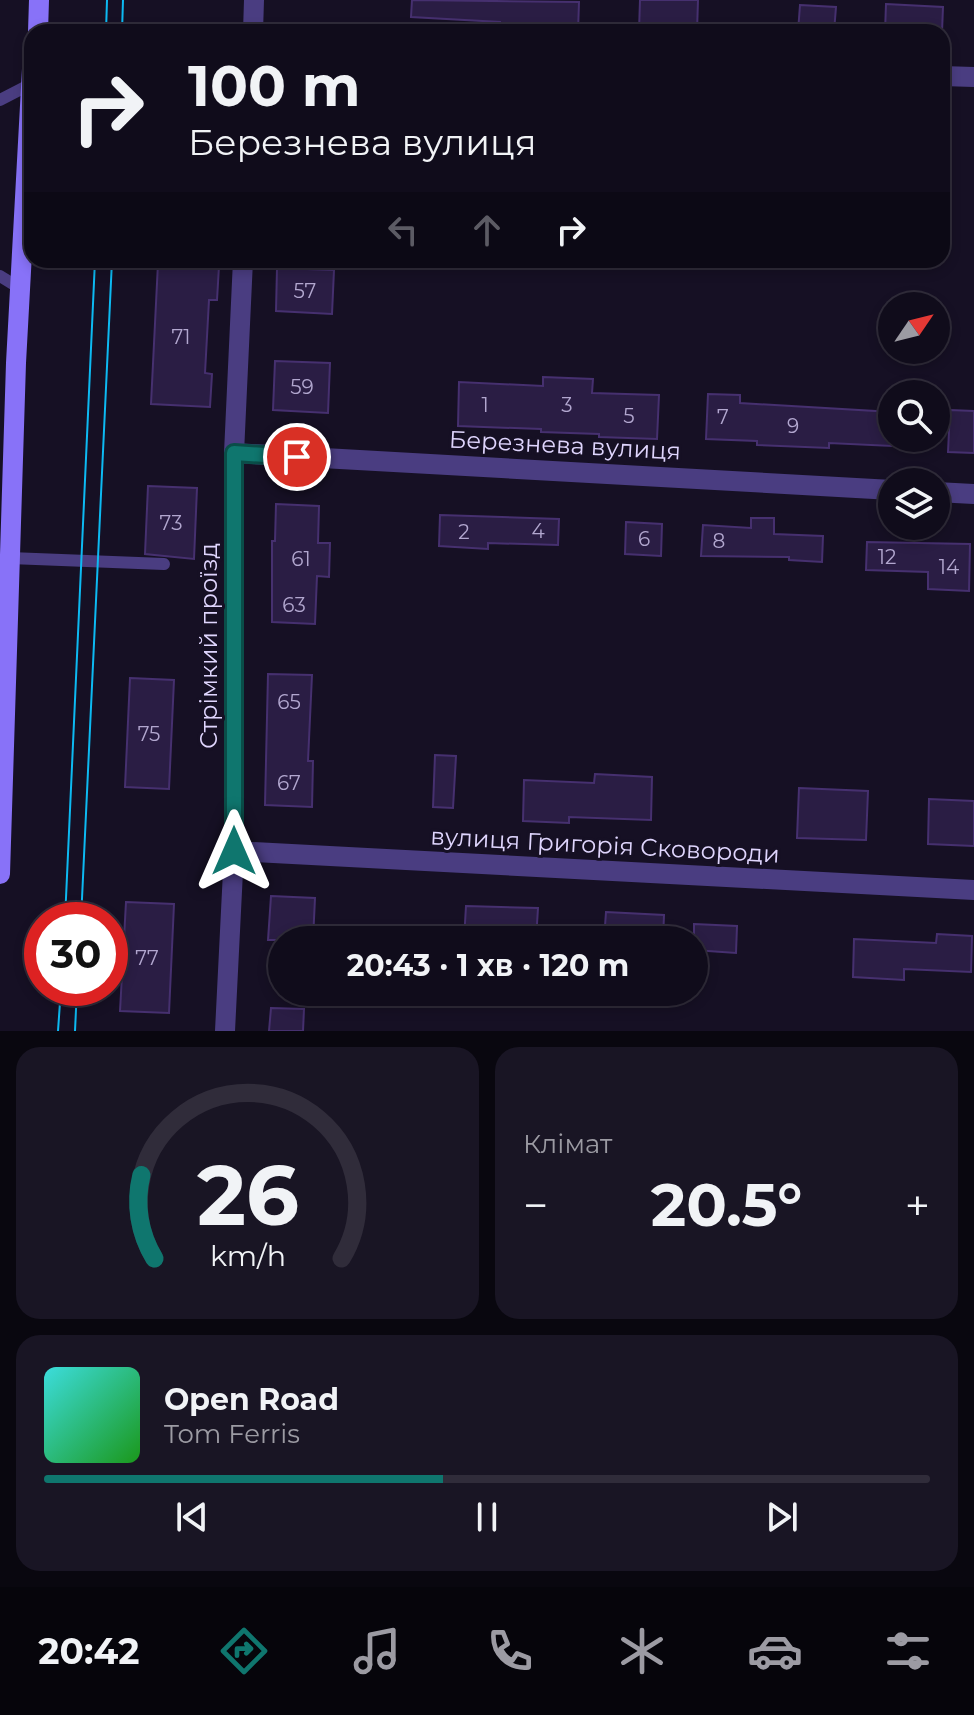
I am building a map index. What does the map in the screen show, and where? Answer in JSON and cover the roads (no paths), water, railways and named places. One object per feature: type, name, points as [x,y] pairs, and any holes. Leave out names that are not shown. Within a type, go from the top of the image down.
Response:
[{"type":"main road","points":[[38,24],[39,0]]},
{"type":"main road","points":[[0,874],[24,225]]},
{"type":"street","points":[[253,24],[254,0]]},
{"type":"street","points":[[950,76],[974,77]]},
{"type":"street","name":"Стрімкий проїзд","points":[[225,1031],[234,851],[234,453],[243,268]]},
{"type":"street","name":"Березнева вулиця","points":[[234,453],[878,489]]},
{"type":"street","points":[[950,493],[974,494]]},
{"type":"street","name":"вулиця Григорія Сковороди","points":[[234,851],[974,890]]},
{"type":"lane","points":[[0,100],[24,82]]},
{"type":"lane","points":[[0,276],[21,289]]},
{"type":"lane","points":[[10,558],[164,564]]},
{"type":"tram line","points":[[106,24],[107,0]]},
{"type":"tram line","points":[[122,24],[123,0]]},
{"type":"tram line","points":[[66,902],[95,268]]},
{"type":"tram line","points":[[82,902],[112,268]]},
{"type":"tram line","points":[[58,1031],[60,1006]]},
{"type":"tram line","points":[[75,1031],[76,1006]]}]
